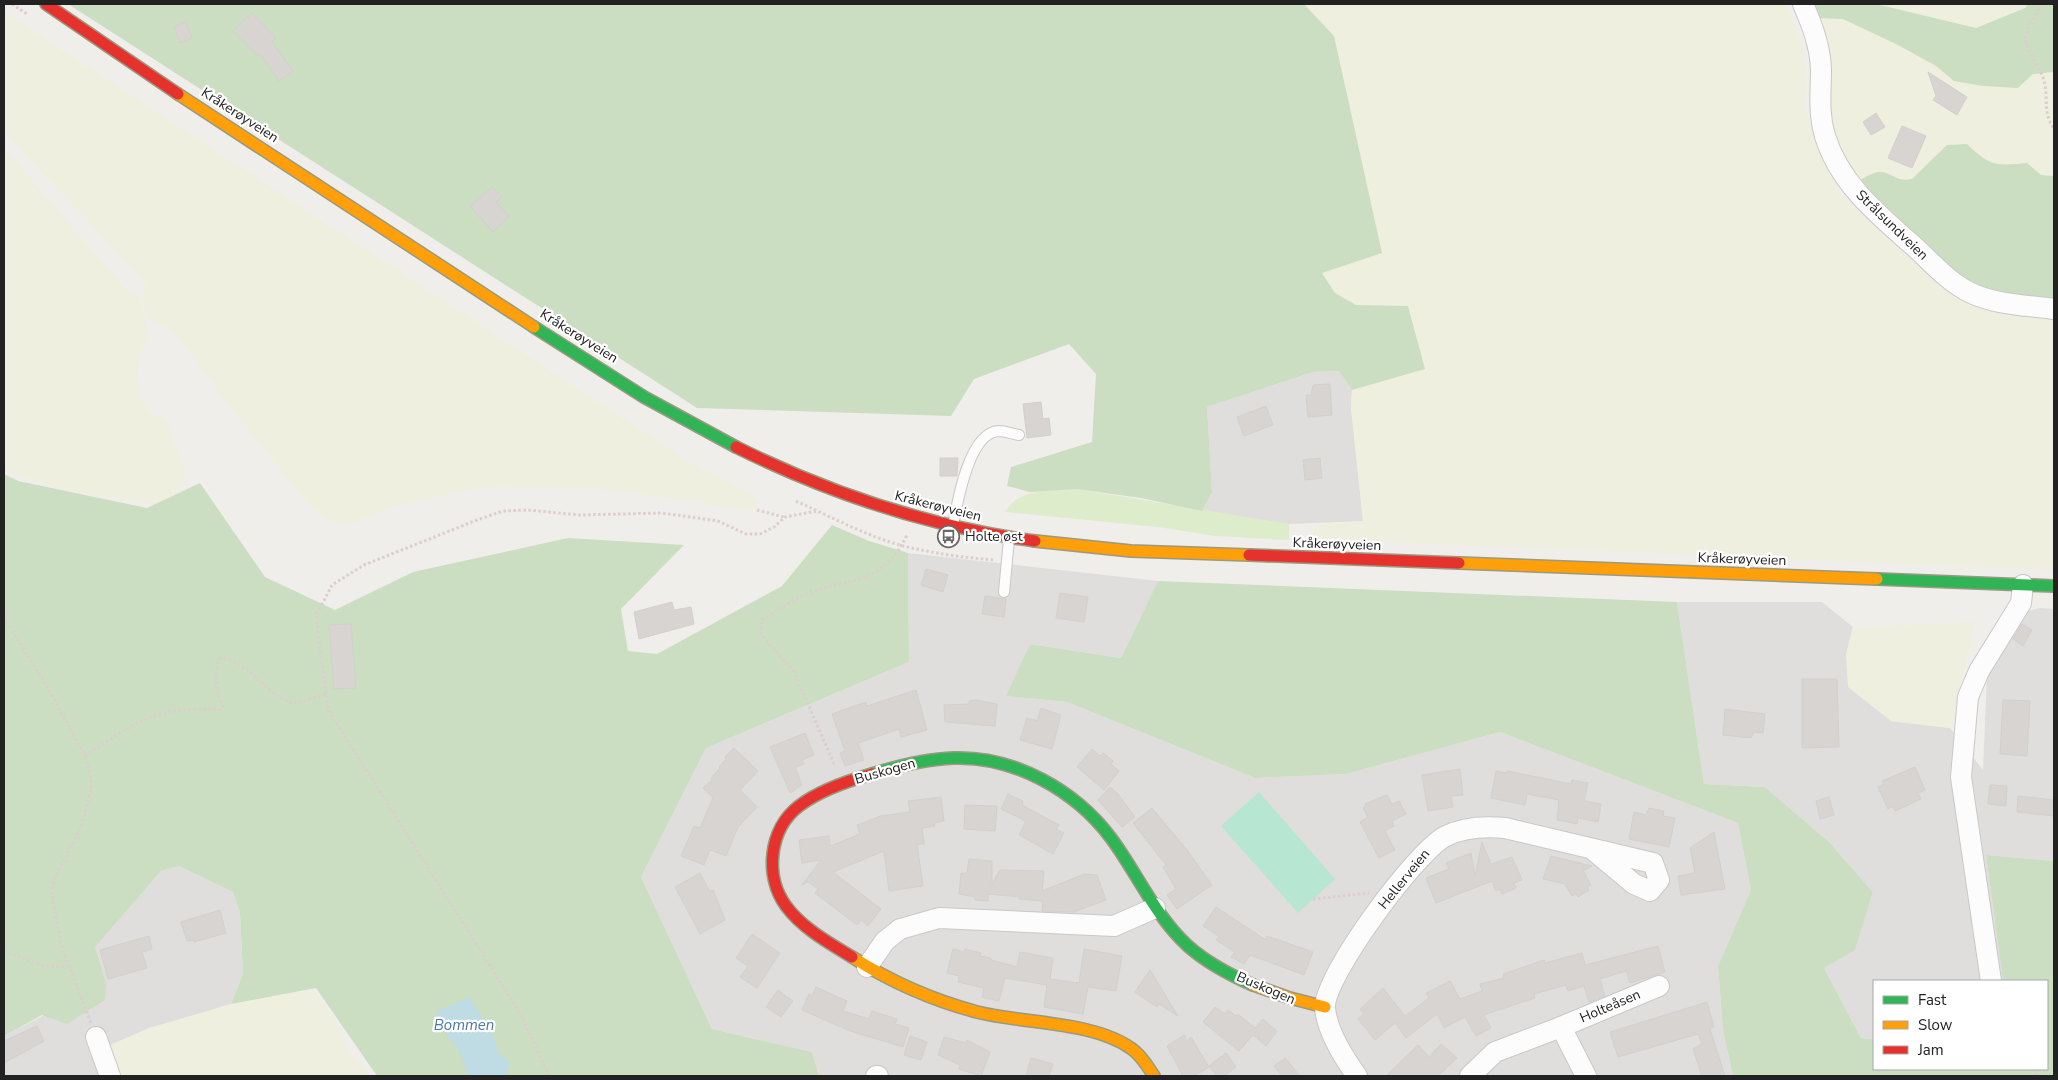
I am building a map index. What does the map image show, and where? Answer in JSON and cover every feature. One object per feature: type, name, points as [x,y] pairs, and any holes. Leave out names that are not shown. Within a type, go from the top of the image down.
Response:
[{"type":"main road","name":"Kråkerøyveien","points":[[46,4],[550,336],[669,411],[724,441],[808,480],[915,518],[1009,538],[1079,547],[1131,551],[2054,586]]},
{"type":"main road","name":"Buskogen","points":[[1154,1076],[1142,1059],[1130,1048],[1103,1035],[1012,1020],[940,1001],[912,991],[867,967],[805,927],[782,904],[772,883],[772,857],[776,840],[786,821],[799,805],[841,784],[913,761],[960,757],[1011,766],[1068,795],[1088,811],[1111,838],[1155,908],[1187,945],[1209,963],[1280,996],[1325,1007]]},
{"type":"street","name":"Strålsundveien","points":[[1803,4],[1817,36],[1821,68],[1819,108],[1825,136],[1837,166],[1852,187],[1868,205],[1948,278],[1968,292],[1987,299],[2054,309]]},
{"type":"street","points":[[1991,980],[1961,777],[1968,697],[1979,671],[2021,603],[2023,585]]},
{"type":"street","name":"Hellerveien","points":[[1325,1007],[1337,974],[1369,922],[1429,848],[1446,836],[1482,826],[1505,828],[1592,849]]},
{"type":"street","points":[[867,967],[885,940],[900,929],[938,918],[1114,926],[1155,908]]},
{"type":"street","name":"Holteåsen","points":[[1470,1076],[1495,1052],[1659,986]]},
{"type":"street","points":[[1325,1007],[1332,1033],[1346,1061],[1357,1076]]},
{"type":"street","name":"Holteåsen","points":[[1561,1027],[1586,1076]]},
{"type":"street","points":[[96,1037],[110,1076]]},
{"type":"lane","points":[[953,527],[958,496],[975,450],[988,437],[998,431],[1018,435]]},
{"type":"lane","points":[[1004,592],[1009,538]]},
{"type":"path","points":[[2040,4],[2039,9],[2027,28],[2026,42],[2045,82],[2047,119],[2054,129]]},
{"type":"path","points":[[549,1076],[520,1014],[328,710],[316,616],[332,585],[364,565],[503,511],[527,510],[580,515],[662,513],[718,521],[746,534],[760,534],[774,527],[785,517]]},
{"type":"path","points":[[757,510],[785,517],[817,510]]},
{"type":"path","points":[[830,517],[902,545],[898,555],[880,570],[809,594],[777,609],[762,620],[761,634],[794,672],[841,784]]},
{"type":"path","points":[[4,618],[45,683],[85,756],[92,784],[82,828],[55,877],[51,893],[62,948],[96,1037]]},
{"type":"path","points":[[85,756],[128,727],[160,712],[192,708],[220,710],[223,706],[217,691],[215,672],[220,658],[231,659],[248,670],[272,692],[292,704],[326,694]]},
{"type":"path","points":[[1313,899],[1367,892],[1392,894]]},
{"type":"path","points":[[4,952],[43,966],[69,967]]},
{"type":"shaded area","points":[[1339,371],[1352,390],[1351,407],[1363,521],[1289,524],[1202,511],[1212,492],[1207,407],[1313,372]]},
{"type":"shaded area","points":[[908,553],[1158,581],[1121,658],[1030,644],[1007,696],[1067,702],[1255,778],[1346,774],[1500,732],[1738,823],[1751,890],[1718,966],[1723,1030],[1733,1076],[819,1076],[812,1052],[712,1029],[641,877],[706,748],[909,662]]},
{"type":"shaded area","points":[[1677,602],[1822,602],[1853,627],[1846,655],[1891,721],[1950,728],[1983,770],[1987,673],[2024,612],[2040,608],[2054,609],[2054,861],[1986,855],[2003,980],[1873,980],[1873,1039],[1861,1038],[1824,968],[1855,949],[1873,892],[1829,842],[1765,787],[1704,784]]},
{"type":"shaded area","points":[[179,866],[233,892],[240,913],[243,974],[231,1004],[110,1045],[119,1076],[4,1076],[4,1036],[106,983],[94,947],[161,871]]},
{"type":"green space","points":[[68,4],[1304,4],[1334,36],[1382,253],[1322,273],[1335,293],[1356,305],[1408,306],[1425,369],[1352,390],[1339,371],[1313,372],[1207,407],[1212,492],[1202,511],[1141,498],[1077,489],[1030,492],[1007,486],[1011,467],[1092,442],[1096,374],[1069,344],[974,379],[951,416],[697,408]]},
{"type":"green space","points":[[1304,4],[1787,4],[1803,47],[1807,72],[1806,110],[1816,144],[1828,173],[1843,195],[1889,238],[1941,281],[2054,315],[2054,570],[1314,539],[1315,524],[1363,521],[1351,407],[1352,390],[1425,369],[1408,306],[1356,305],[1335,293],[1322,273],[1382,253],[1334,36]]},
{"type":"green space","points":[[1808,4],[1876,4],[1976,28],[2025,8],[2028,4],[2054,4],[2054,72],[2033,74],[2018,88],[1983,86],[1954,81],[1936,66],[1898,45],[1843,19],[1814,18]]},
{"type":"green space","points":[[1876,4],[2028,4],[2025,8],[1976,28]]},
{"type":"green space","points":[[4,12],[686,460],[750,494],[757,501],[757,510],[739,510],[690,501],[594,488],[481,487],[391,507],[350,524],[326,520],[309,505],[227,403],[182,342],[166,328],[147,319],[142,299],[146,282],[4,133]]},
{"type":"green space","points":[[1814,18],[1843,19],[1898,45],[1936,66],[1954,81],[1983,86],[2018,88],[2033,74],[2054,72],[2054,176],[2041,175],[2027,163],[1999,166],[1981,157],[1967,144],[1946,146],[1912,179],[1905,181],[1886,172],[1858,182],[1828,130],[1826,37]]},
{"type":"green space","points":[[1967,144],[1982,157],[1994,163],[2027,163],[2041,175],[2054,176],[2054,306],[1963,284],[1858,182],[1869,175],[1883,172],[1904,180],[1912,179],[1947,145]]},
{"type":"green space","points":[[4,148],[128,292],[139,297],[149,331],[140,355],[137,379],[142,401],[150,413],[167,421],[185,474],[177,491],[161,501],[148,504],[56,488],[13,474],[4,468]]},
{"type":"green space","points":[[4,474],[18,481],[147,508],[200,483],[265,577],[335,610],[413,572],[568,538],[684,545],[621,609],[628,651],[657,654],[782,586],[832,525],[869,541],[908,553],[909,662],[706,748],[641,877],[712,1029],[812,1052],[819,1076],[377,1076],[316,988],[231,1004],[243,974],[240,913],[233,892],[179,866],[161,871],[95,947],[106,983],[105,1000],[67,1024],[42,1015],[4,1036]]},
{"type":"green space","points":[[1077,489],[1289,524],[1289,540],[1215,536],[1158,527],[1005,512],[1011,504],[1028,494]]},
{"type":"green space","points":[[1158,581],[1677,602],[1704,784],[1765,787],[1829,842],[1873,892],[1855,950],[1824,968],[1861,1038],[1873,1039],[1873,1070],[2048,1070],[2048,980],[2003,980],[1986,855],[2054,861],[2054,1076],[1733,1076],[1723,1030],[1718,966],[1751,890],[1738,823],[1500,732],[1346,774],[1255,778],[1067,702],[1006,696],[1030,644],[1121,658]]},
{"type":"green space","points":[[1976,622],[1950,728],[1891,721],[1848,687],[1846,655],[1853,627]]},
{"type":"green space","points":[[1259,792],[1335,879],[1298,913],[1221,826]]},
{"type":"green space","points":[[314,990],[334,1018],[346,1045],[369,1076],[119,1076],[116,1072],[110,1045],[149,1028],[231,1004]]},
{"type":"water","name":"Bommen","points":[[469,997],[493,1035],[499,1054],[510,1062],[506,1076],[469,1076],[458,1049],[437,1022],[436,1012]]},
{"type":"building","points":[[252,13],[276,38],[272,42],[293,71],[279,81],[260,54],[258,56],[233,31]]},
{"type":"building","points":[[186,22],[192,38],[180,43],[174,27]]},
{"type":"building","points":[[1928,72],[1967,97],[1957,115],[1933,100],[1936,96]]},
{"type":"building","points":[[1876,113],[1885,127],[1871,135],[1863,122]]},
{"type":"building","points":[[1902,126],[1926,136],[1912,168],[1888,158]]},
{"type":"building","points":[[492,187],[502,197],[496,202],[509,217],[493,232],[470,206]]},
{"type":"building","points":[[1330,384],[1332,415],[1308,417],[1306,395],[1311,395],[1313,385]]},
{"type":"building","points":[[1041,402],[1043,419],[1049,418],[1051,435],[1027,438],[1023,404]]},
{"type":"building","points":[[1266,406],[1273,425],[1244,436],[1237,417]]},
{"type":"building","points":[[940,458],[958,458],[957,476],[940,476]]},
{"type":"building","points":[[1320,458],[1322,478],[1305,480],[1303,460]]},
{"type":"building","points":[[926,569],[948,575],[943,592],[921,585]]},
{"type":"building","points":[[1060,593],[1088,597],[1084,622],[1056,618]]},
{"type":"building","points":[[985,596],[1006,599],[1004,617],[982,614]]},
{"type":"building","points":[[672,602],[674,610],[691,607],[694,624],[639,639],[634,612]]},
{"type":"building","points":[[351,624],[356,688],[334,689],[329,625]]},
{"type":"building","points":[[2022,624],[2032,630],[2023,646],[2013,639]]},
{"type":"building","points":[[1802,679],[1837,679],[1839,747],[1802,748]]},
{"type":"building","points":[[916,690],[927,730],[901,737],[899,729],[858,743],[864,760],[845,766],[840,753],[845,751],[832,714],[866,702],[867,706]]},
{"type":"building","points":[[976,700],[997,704],[995,726],[945,722],[944,705],[969,704],[969,701]]},
{"type":"building","points":[[2003,700],[2030,701],[2027,756],[2000,754]]},
{"type":"building","points":[[1041,708],[1061,715],[1052,749],[1020,740],[1027,718],[1037,721]]},
{"type":"building","points":[[1725,709],[1765,714],[1763,733],[1754,732],[1751,738],[1723,735]]},
{"type":"building","points":[[805,733],[814,755],[802,760],[804,764],[795,767],[802,785],[790,793],[770,747]]},
{"type":"building","points":[[734,748],[758,771],[740,790],[757,807],[738,827],[726,856],[710,850],[704,865],[681,856],[694,826],[700,828],[713,798],[703,788],[712,780],[711,778],[726,759],[725,757]]},
{"type":"building","points":[[1092,749],[1100,756],[1103,753],[1113,761],[1111,764],[1119,771],[1104,790],[1077,767]]},
{"type":"building","points":[[1915,767],[1925,790],[1918,793],[1921,799],[1895,811],[1893,806],[1888,809],[1878,787],[1884,784],[1882,781]]},
{"type":"building","points":[[1460,769],[1463,795],[1451,796],[1453,807],[1428,811],[1422,775]]},
{"type":"building","points":[[1496,771],[1505,773],[1508,771],[1571,784],[1572,780],[1588,783],[1584,801],[1601,804],[1598,822],[1578,818],[1577,824],[1557,820],[1559,800],[1527,794],[1525,805],[1491,798]]},
{"type":"building","points":[[1990,785],[2007,786],[2006,806],[1988,804]]},
{"type":"building","points":[[1110,787],[1118,794],[1135,817],[1122,827],[1098,800]]},
{"type":"building","points":[[1008,794],[1023,801],[1022,805],[1059,825],[1056,829],[1064,833],[1053,854],[1019,835],[1026,821],[1001,809]]},
{"type":"building","points":[[1387,795],[1392,804],[1399,801],[1406,814],[1392,821],[1394,826],[1385,831],[1395,850],[1379,858],[1360,822],[1368,817],[1363,808],[1366,806],[1365,804]]},
{"type":"building","points":[[2018,796],[2054,800],[2054,816],[2017,812]]},
{"type":"building","points":[[941,797],[944,821],[934,823],[935,826],[922,828],[924,844],[917,844],[923,886],[889,891],[884,851],[833,872],[881,909],[868,926],[861,920],[857,925],[815,893],[818,889],[808,882],[802,885],[821,860],[802,863],[799,840],[829,836],[830,846],[860,834],[857,825],[881,816],[910,812],[908,801]]},
{"type":"building","points":[[1829,797],[1834,815],[1820,819],[1816,801]]},
{"type":"building","points":[[965,805],[997,806],[995,831],[964,829]]},
{"type":"building","points":[[1152,808],[1187,850],[1212,885],[1177,909],[1167,895],[1176,889],[1163,867],[1166,865],[1133,823]]},
{"type":"building","points":[[1649,808],[1664,811],[1663,816],[1675,818],[1669,847],[1629,839],[1634,812],[1646,815]]},
{"type":"building","points":[[1714,832],[1725,889],[1681,895],[1678,876],[1695,873],[1690,848]]},
{"type":"building","points":[[1482,842],[1491,864],[1512,857],[1522,880],[1514,883],[1516,888],[1502,894],[1500,889],[1496,891],[1492,881],[1436,903],[1426,878],[1449,869],[1446,863],[1471,853],[1475,876]]},
{"type":"building","points":[[1551,856],[1592,866],[1583,871],[1591,885],[1587,887],[1589,890],[1578,897],[1576,894],[1572,896],[1565,884],[1543,879]]},
{"type":"building","points":[[969,859],[992,861],[992,884],[1000,870],[1044,871],[1042,891],[1084,874],[1097,875],[1106,900],[1074,912],[1042,911],[1043,901],[1019,899],[1020,897],[988,894],[988,901],[975,900],[975,897],[959,894],[961,873],[967,873]]},
{"type":"building","points":[[700,873],[710,892],[713,890],[725,920],[700,934],[675,887]]},
{"type":"building","points":[[1216,907],[1266,940],[1267,936],[1313,952],[1304,975],[1250,955],[1244,964],[1231,957],[1235,952],[1216,940],[1219,936],[1203,926]]},
{"type":"building","points":[[220,910],[226,933],[194,942],[193,940],[187,941],[181,922]]},
{"type":"building","points":[[752,934],[780,953],[757,988],[740,977],[748,966],[736,958]]},
{"type":"building","points":[[149,936],[152,949],[142,952],[147,968],[108,979],[100,950]]},
{"type":"building","points":[[1658,946],[1665,972],[1630,983],[1626,971],[1600,979],[1605,996],[1589,1002],[1584,986],[1568,991],[1566,985],[1534,994],[1535,998],[1484,1015],[1491,1028],[1476,1036],[1465,1017],[1444,1028],[1437,1014],[1406,1038],[1395,1023],[1375,1040],[1358,1019],[1364,1014],[1360,1009],[1383,988],[1405,1016],[1429,998],[1426,993],[1450,981],[1460,999],[1482,991],[1480,984],[1504,978],[1503,974],[1544,960],[1545,963],[1582,953],[1585,965]]},
{"type":"building","points":[[953,949],[964,952],[965,949],[981,953],[980,956],[1017,967],[1020,952],[1053,958],[1050,979],[1079,983],[1084,949],[1122,956],[1116,991],[1088,987],[1083,1014],[1044,1007],[1047,985],[1005,978],[999,1001],[982,997],[984,988],[958,982],[959,976],[947,973]]},
{"type":"building","points":[[1150,970],[1178,1016],[1159,1004],[1157,1007],[1135,992]]},
{"type":"building","points":[[816,987],[847,1001],[843,1011],[869,1019],[872,1011],[897,1019],[895,1024],[909,1028],[903,1047],[850,1031],[802,1010],[809,994],[812,996]]},
{"type":"building","points":[[778,990],[793,1001],[781,1017],[766,1007]]},
{"type":"building","points":[[1707,1002],[1714,1027],[1710,1029],[1725,1076],[1702,1076],[1693,1049],[1702,1044],[1698,1034],[1618,1057],[1610,1032]]},
{"type":"building","points":[[1215,1007],[1225,1014],[1228,1010],[1236,1016],[1238,1014],[1255,1028],[1263,1019],[1277,1031],[1266,1046],[1253,1035],[1239,1051],[1203,1022]]},
{"type":"building","points":[[37,1026],[44,1041],[4,1063],[4,1041]]},
{"type":"building","points":[[1184,1035],[1187,1041],[1191,1037],[1209,1067],[1194,1076],[1183,1076],[1167,1046]]},
{"type":"building","points":[[910,1036],[927,1042],[921,1060],[904,1055]]},
{"type":"building","points":[[944,1037],[966,1043],[967,1040],[990,1052],[981,1076],[959,1069],[960,1065],[938,1055]]},
{"type":"building","points":[[1441,1044],[1457,1058],[1438,1076],[1386,1076],[1418,1045],[1429,1057]]},
{"type":"building","points":[[1226,1053],[1236,1067],[1224,1076],[1217,1076],[1209,1066]]},
{"type":"building","points":[[1031,1058],[1053,1064],[1049,1076],[1026,1076]]},
{"type":"building","points":[[1285,1058],[1300,1076],[1282,1076],[1274,1066]]},
{"type":"traffic: fast","points":[[534,327],[644,397],[736,447]]},
{"type":"traffic: fast","points":[[1877,579],[2054,586]]},
{"type":"traffic: fast","points":[[872,774],[912,763],[954,758],[999,763],[1042,779],[1080,805],[1111,838],[1156,908],[1188,946],[1219,968],[1253,985]]},
{"type":"traffic: slow","points":[[178,94],[534,327]]},
{"type":"traffic: slow","points":[[1035,541],[1131,551],[1249,555]]},
{"type":"traffic: slow","points":[[1459,563],[1877,579]]},
{"type":"traffic: slow","points":[[852,957],[897,982],[928,996],[960,1007],[996,1016],[1079,1028],[1116,1040],[1139,1055],[1154,1076]]},
{"type":"traffic: slow","points":[[1253,985],[1290,998],[1325,1007]]},
{"type":"traffic: jam","points":[[46,4],[178,94]]},
{"type":"traffic: jam","points":[[736,447],[808,480],[882,506],[957,527],[1035,541]]},
{"type":"traffic: jam","points":[[1249,555],[1459,563]]},
{"type":"traffic: jam","points":[[852,957],[825,941],[792,914],[779,894],[775,881],[773,853],[781,827],[799,806],[816,795],[834,787],[872,774]]},
{"type":"place","name":"Holte øst","points":[[949,536]]}]
